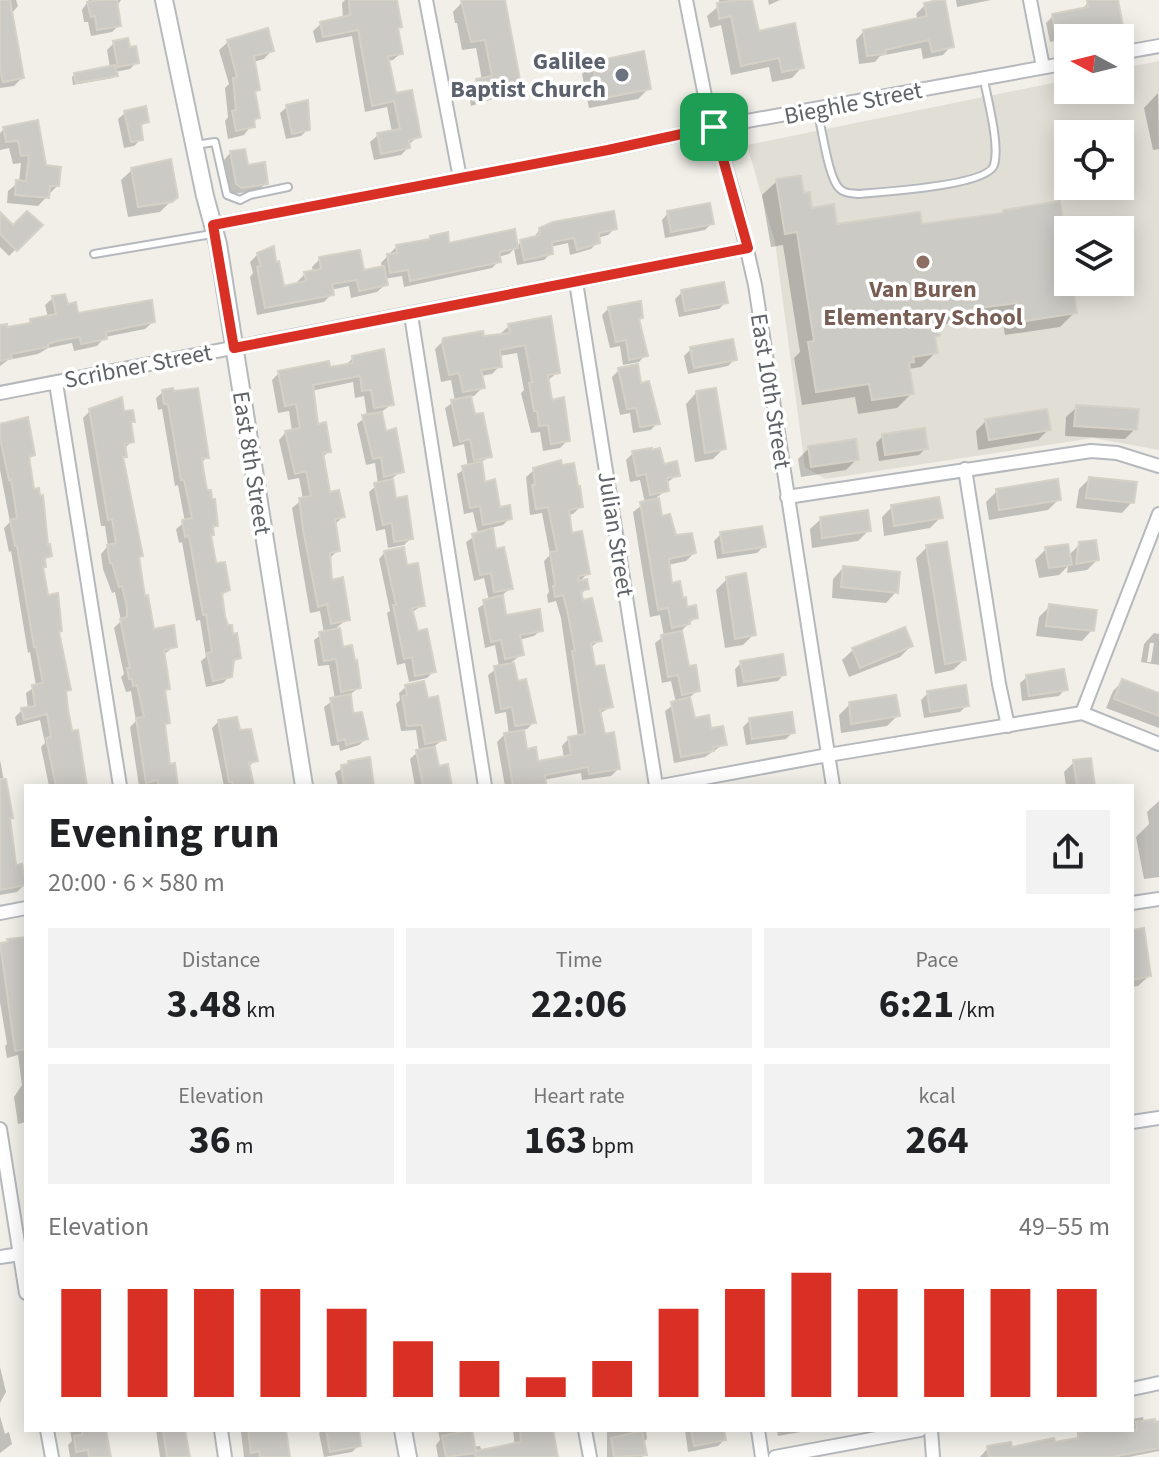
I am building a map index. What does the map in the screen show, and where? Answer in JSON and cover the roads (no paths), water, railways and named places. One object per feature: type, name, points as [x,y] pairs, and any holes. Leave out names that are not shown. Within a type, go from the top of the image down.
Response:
[{"type":"street","name":"East 8th Street","points":[[164,0],[214,229],[304,784]]},
{"type":"street","points":[[426,0],[460,178]]},
{"type":"street","name":"East 10th Street","points":[[686,0],[714,127],[748,248],[833,784]]},
{"type":"street","points":[[1030,0],[1043,67]]},
{"type":"street","points":[[1134,50],[1159,46]]},
{"type":"street","name":"Bieghle Street","points":[[214,229],[714,127],[1054,65]]},
{"type":"street","name":"Scribner Street","points":[[0,393],[748,248]]},
{"type":"street","name":"Julian Street","points":[[576,282],[659,784]]},
{"type":"street","points":[[411,315],[485,784]]},
{"type":"street","points":[[56,383],[120,784]]},
{"type":"street","points":[[787,497],[1091,451],[1117,453],[1159,466]]},
{"type":"street","points":[[965,469],[1008,726]]},
{"type":"street","points":[[1082,713],[1159,514]]},
{"type":"street","points":[[670,784],[1082,713],[1159,744]]},
{"type":"street","points":[[1134,903],[1159,899]]},
{"type":"street","points":[[0,913],[24,908]]},
{"type":"street","points":[[1134,1122],[1159,1118]]},
{"type":"street","points":[[0,1129],[24,1280]]},
{"type":"street","points":[[0,1257],[20,1254]]},
{"type":"street","points":[[1134,1389],[1159,1383]]},
{"type":"street","points":[[47,1432],[52,1457]]},
{"type":"street","points":[[221,1432],[225,1457]]},
{"type":"street","points":[[403,1432],[408,1457]]},
{"type":"street","points":[[585,1432],[590,1457]]},
{"type":"street","points":[[758,1432],[762,1457]]},
{"type":"street","points":[[775,1457],[909,1432]]},
{"type":"street","points":[[931,1432],[933,1457]]},
{"type":"lane","points":[[817,110],[831,175],[839,189],[846,193],[959,182],[989,173],[994,165],[984,78]]},
{"type":"lane","points":[[195,145],[215,142],[227,195],[233,199],[240,200],[288,187]]},
{"type":"lane","points":[[94,254],[214,229]]},
{"type":"place","name":"Galilee Baptist Church","points":[[622,75]]},
{"type":"place","name":"Van Buren Elementary School","points":[[923,262]]}]
